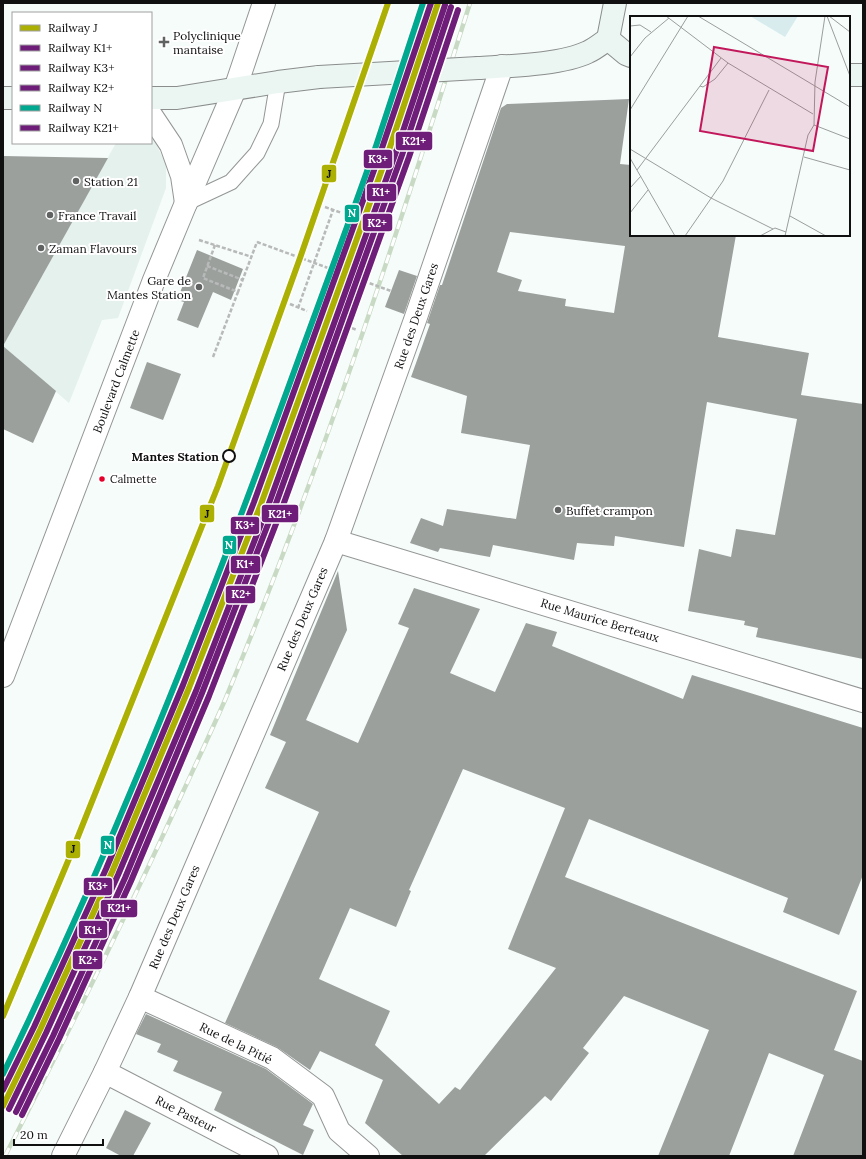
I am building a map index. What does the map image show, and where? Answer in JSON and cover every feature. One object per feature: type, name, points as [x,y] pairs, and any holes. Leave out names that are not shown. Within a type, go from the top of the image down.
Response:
[{"type":"main road","points":[[152,98],[177,98],[319,77],[478,68],[550,62],[570,58],[588,52],[608,39],[615,3]]},
{"type":"main road","points":[[608,39],[630,56]]},
{"type":"main road","points":[[850,75],[863,75]]},
{"type":"street","name":"Boulevard Calmette","points":[[3,676],[86,462],[154,280],[235,89],[264,3]]},
{"type":"street","name":"Rue des Deux Gares","points":[[64,1156],[140,997],[336,541],[417,314],[502,66]]},
{"type":"street","points":[[152,116],[171,145],[182,176],[186,202]]},
{"type":"street","name":"Rue Maurice Berteaux","points":[[336,541],[863,701]]},
{"type":"street","name":"Rue de la Pitié","points":[[140,997],[272,1058],[323,1096],[340,1132],[368,1156]]},
{"type":"street","name":"Rue Pasteur","points":[[105,1072],[267,1156]]},
{"type":"lane","points":[[186,202],[231,182],[257,154],[271,124],[278,82]]},
{"type":"path","points":[[325,207],[342,213]]},
{"type":"path","points":[[298,308],[333,210]]},
{"type":"path","points":[[370,223],[390,231]]},
{"type":"path","points":[[349,327],[383,228]]},
{"type":"path","points":[[194,238],[252,257]]},
{"type":"path","points":[[213,357],[257,242],[391,290]]},
{"type":"path","points":[[215,245],[203,278],[238,292]]},
{"type":"path","points":[[207,266],[243,280]]},
{"type":"path","points":[[290,304],[307,311]]},
{"type":"path","points":[[335,322],[357,330]]},
{"type":"shaded area","points":[[152,139],[166,164],[166,188],[118,318],[102,320],[69,403],[3,346],[115,144],[152,144]]},
{"type":"building","points":[[629,99],[620,164],[630,165],[630,236],[736,236],[718,337],[809,353],[801,395],[863,404],[863,659],[756,637],[758,628],[744,625],[745,621],[688,611],[699,549],[731,557],[736,529],[775,535],[797,419],[707,402],[684,547],[615,536],[614,546],[577,543],[574,560],[493,545],[490,557],[440,548],[438,552],[410,543],[421,518],[443,526],[447,509],[516,519],[530,445],[461,433],[467,396],[411,377],[430,324],[427,323],[440,285],[442,285],[501,108],[507,104]],"holes":[[[510,232],[625,246],[614,313],[565,306],[566,299],[518,291],[522,280],[497,272]]]},
{"type":"building","points":[[3,156],[108,158],[3,346]]},
{"type":"building","name":"Gare de Mantes Station","points":[[197,250],[243,269],[231,300],[213,292],[198,328],[177,320],[184,302],[177,300]]},
{"type":"building","points":[[399,270],[417,276],[404,314],[385,307]]},
{"type":"building","points":[[3,346],[56,391],[33,443],[3,429]]},
{"type":"building","points":[[147,362],[181,374],[163,420],[130,408]]},
{"type":"building","points":[[338,571],[347,630],[306,720],[358,743],[409,628],[398,624],[414,588],[480,609],[450,673],[495,692],[526,623],[557,632],[552,646],[683,699],[692,675],[863,728],[863,875],[839,935],[783,912],[788,898],[589,819],[565,877],[857,991],[834,1050],[863,1061],[863,1156],[793,1156],[824,1075],[769,1053],[729,1156],[658,1156],[709,1030],[624,996],[583,1048],[589,1053],[551,1101],[545,1096],[484,1156],[403,1156],[365,1123],[383,1080],[320,1051],[310,1070],[277,1047],[225,1023],[319,812],[265,788],[286,742],[270,735]],"holes":[[[463,769],[565,808],[508,949],[556,968],[460,1090],[455,1087],[439,1104],[375,1045],[390,1011],[319,979],[350,908],[396,927],[411,891],[409,890]]]},
{"type":"building","points":[[146,1014],[266,1069],[313,1104],[303,1125],[314,1130],[303,1155],[214,1110],[222,1092],[173,1071],[178,1061],[157,1052],[161,1044],[136,1034]]},
{"type":"building","points":[[125,1110],[151,1123],[133,1156],[121,1156],[106,1148]]},
{"type":"railway","points":[[5,1156],[139,887],[220,712],[260,614],[325,441],[385,267],[470,3]]},
{"type":"rail line","name":"J","points":[[3,1016],[71,854],[218,486],[300,258],[388,3]]},
{"type":"rail line","name":"N","points":[[3,1074],[45,987],[123,810],[232,540],[376,146],[423,3]]},
{"type":"rail line","name":"K3+","points":[[3,1090],[34,1027],[106,869],[183,685],[254,502],[382,148],[431,3]]},
{"type":"rail line","name":"J","points":[[3,1106],[40,1030],[112,872],[189,688],[261,504],[389,150],[438,3]]},
{"type":"rail line","name":"K1+","points":[[9,1109],[46,1033],[118,875],[196,691],[268,506],[396,152],[445,5]]},
{"type":"rail line","name":"K2+","points":[[16,1112],[53,1036],[125,878],[202,693],[274,509],[402,155],[451,7]]},
{"type":"rail line","name":"K21+","points":[[22,1115],[59,1039],[131,881],[209,696],[281,511],[409,157],[458,10]]},
{"type":"place","name":"Polyclinique mantaise","points":[[164,42]]},
{"type":"place","name":"Station 21","points":[[76,181]]},
{"type":"place","name":"France Travail","points":[[50,215]]},
{"type":"place","name":"Zaman Flavours","points":[[41,248]]},
{"type":"place","name":"Gare de Mantes Station","points":[[199,287]]},
{"type":"place","name":"Mantes Station","points":[[229,456]]},
{"type":"place","name":"Calmette","points":[[102,479]]},
{"type":"place","name":"Buffet crampon","points":[[558,510]]}]
